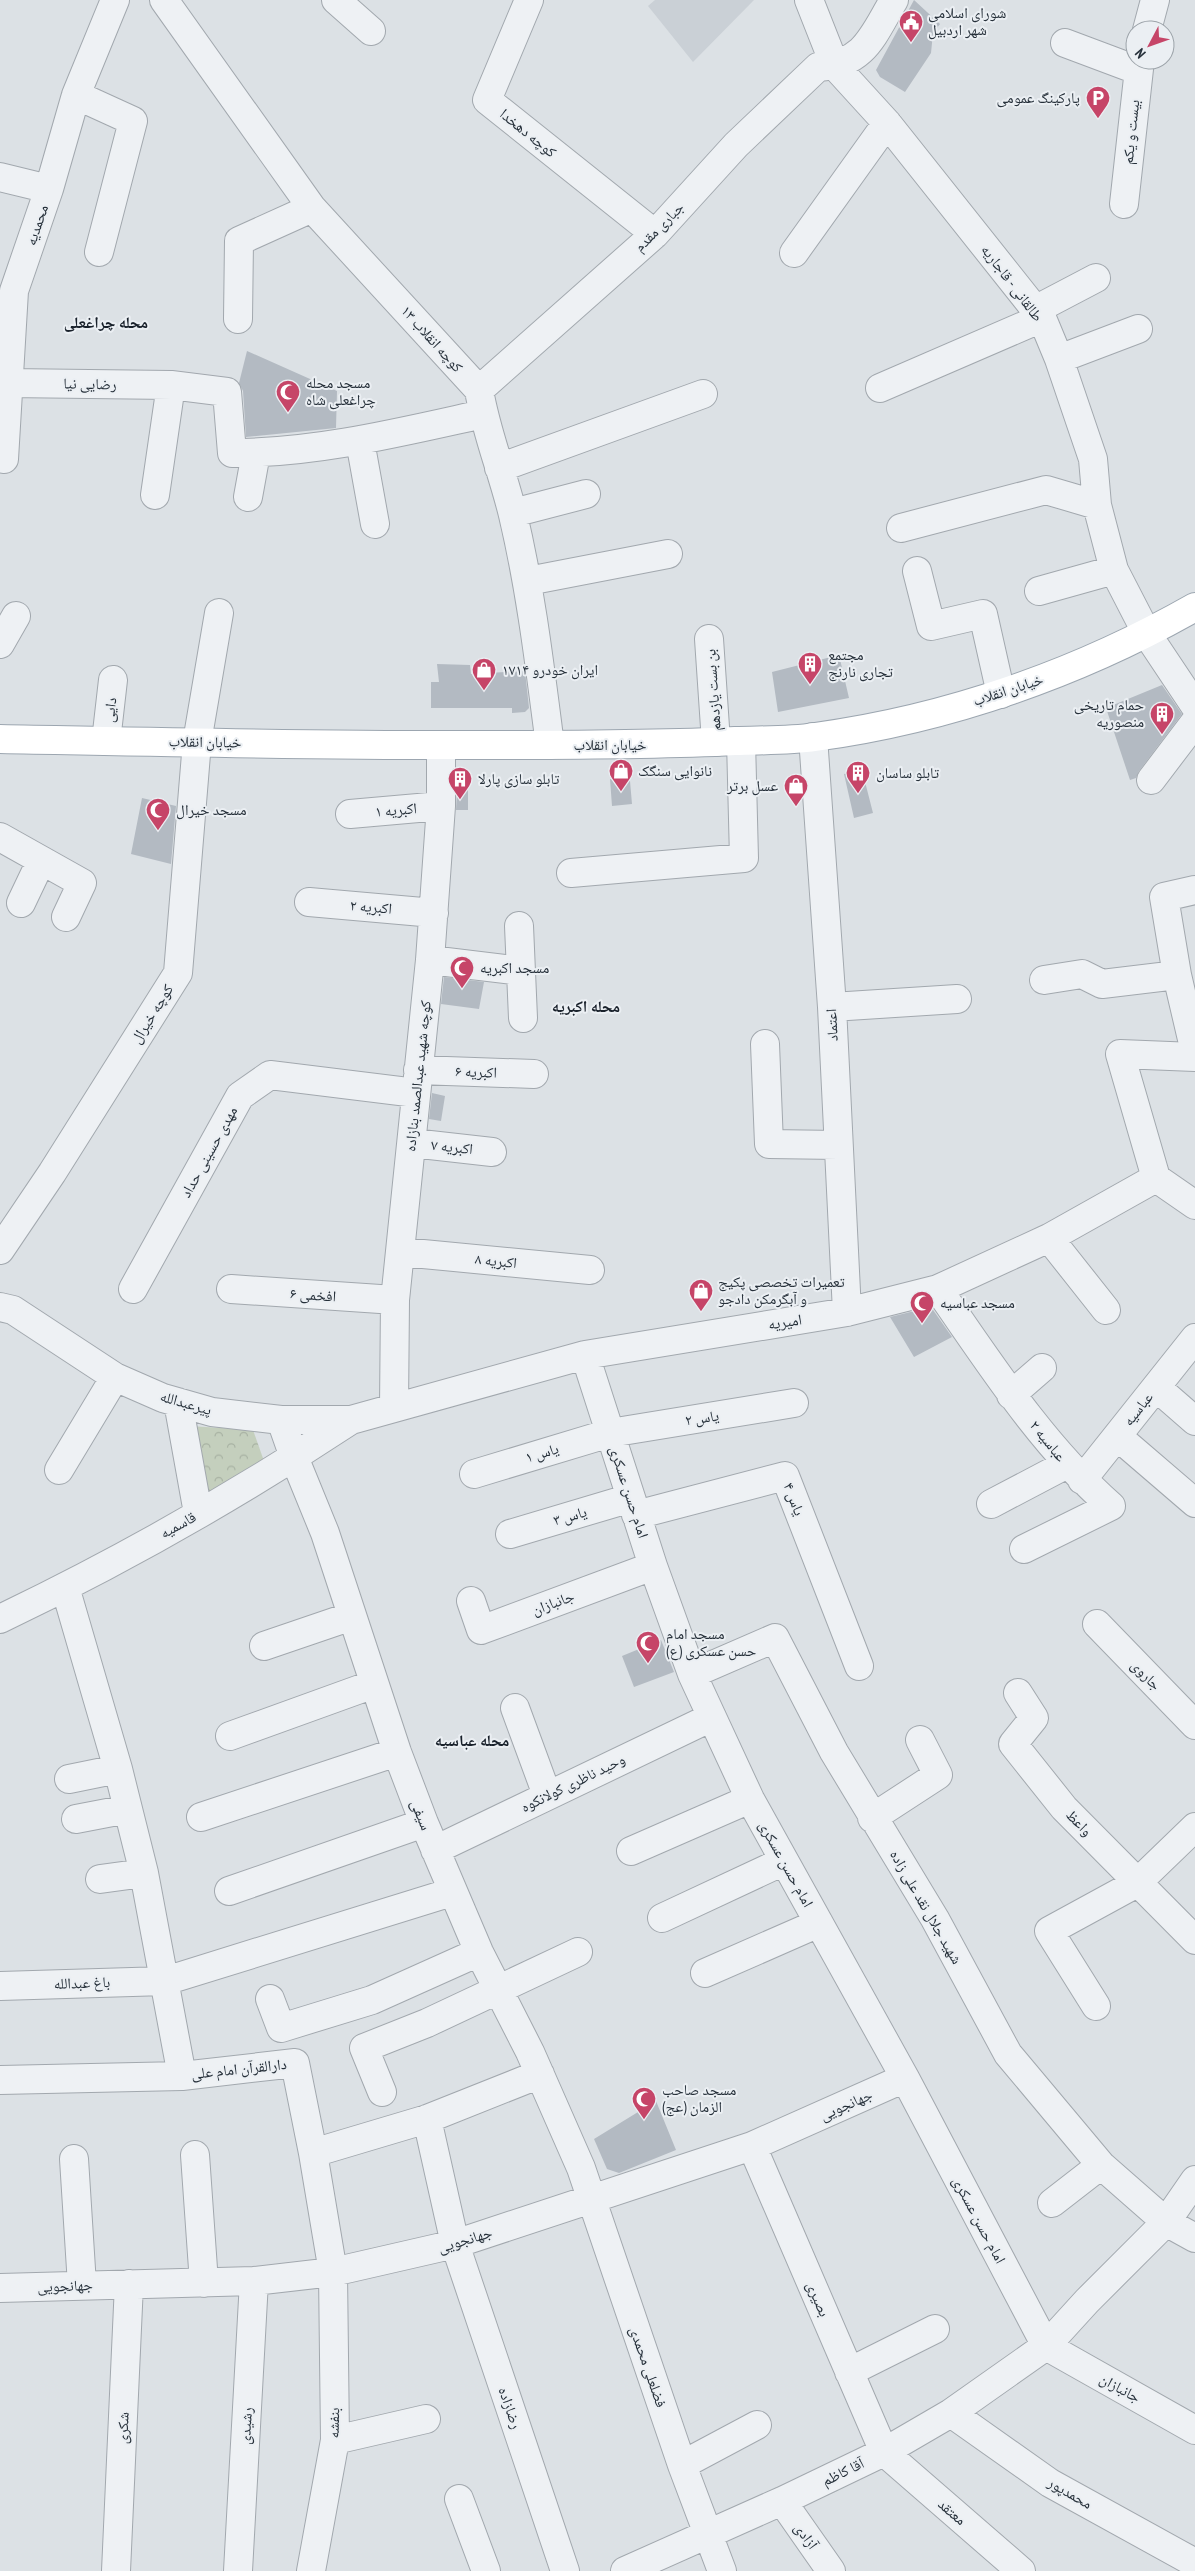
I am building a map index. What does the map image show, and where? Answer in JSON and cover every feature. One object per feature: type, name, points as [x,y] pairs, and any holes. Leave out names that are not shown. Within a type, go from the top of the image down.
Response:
[{"type":"main road","name":"خیابان انقلاب","points":[[0,739],[550,745],[728,742],[813,738],[896,722],[1001,694],[1147,634],[1195,607]]},
{"type":"street","name":"محمدیه","points":[[4,459],[3,420],[8,383],[6,339],[14,292],[49,189],[76,95],[114,0]]},
{"type":"street","name":"کوچه انقلاب ۱۳","points":[[164,0],[312,208],[481,402],[513,513],[528,581],[550,745]]},
{"type":"street","points":[[336,0],[370,31]]},
{"type":"street","name":"کوچه دهخدا","points":[[529,0],[487,100],[655,234]]},
{"type":"street","name":"طالقانی - قاجاریه","points":[[809,0],[835,66],[887,123],[1038,314],[1059,359],[1093,459],[1097,504],[1114,570],[1147,634],[1195,706]]},
{"type":"street","name":"جباری مقدم","points":[[481,402],[655,234],[736,145],[818,67],[835,66],[862,53],[894,0]]},
{"type":"street","points":[[1150,20],[1155,0]]},
{"type":"street","points":[[1065,42],[1125,61]]},
{"type":"street","name":"بیست و یکم","points":[[1124,204],[1138,70]]},
{"type":"street","points":[[76,95],[133,122],[99,252]]},
{"type":"street","points":[[794,253],[887,123]]},
{"type":"street","points":[[0,177],[49,189]]},
{"type":"street","points":[[238,319],[240,241],[312,208]]},
{"type":"street","points":[[880,388],[1038,314],[1096,278]]},
{"type":"street","points":[[1059,359],[1138,329]]},
{"type":"street","name":"رضایی نیا","points":[[8,383],[171,385],[227,392],[232,453],[256,453],[360,441],[481,402]]},
{"type":"street","points":[[155,495],[171,385]]},
{"type":"street","points":[[499,468],[703,394]]},
{"type":"street","points":[[360,441],[375,524]]},
{"type":"street","points":[[248,497],[256,453]]},
{"type":"street","points":[[901,528],[1046,490],[1097,504]]},
{"type":"street","points":[[513,513],[586,494]]},
{"type":"street","points":[[528,581],[668,554]]},
{"type":"street","points":[[1039,591],[1114,570]]},
{"type":"street","points":[[918,571],[931,626],[983,614],[1001,694]]},
{"type":"street","name":"کوچه خیرال","points":[[0,1250],[57,1165],[178,973],[197,742],[219,613]]},
{"type":"street","points":[[0,644],[16,616]]},
{"type":"street","name":"بن بست یازدهم","points":[[571,874],[744,858],[728,742],[709,638]]},
{"type":"street","name":"دایی","points":[[106,741],[113,680]]},
{"type":"street","points":[[1150,780],[1195,722]]},
{"type":"street","name":"اعتماد","points":[[813,738],[832,1008],[847,1312]]},
{"type":"street","name":"کوچه شهید عبدالصمد بنازاده","points":[[394,1407],[395,1300],[402,1252],[434,913],[442,806],[441,745]]},
{"type":"street","name":"اکبریه ۱","points":[[350,814],[442,806]]},
{"type":"street","points":[[0,837],[82,883],[66,917]]},
{"type":"street","points":[[21,903],[41,861]]},
{"type":"street","points":[[1195,890],[1164,897],[1177,975],[1195,1052]]},
{"type":"street","name":"اکبریه ۲","points":[[308,902],[434,913]]},
{"type":"street","points":[[519,926],[523,1018]]},
{"type":"street","points":[[430,960],[521,971]]},
{"type":"street","points":[[1044,980],[1082,974],[1102,984],[1177,975]]},
{"type":"street","points":[[832,1008],[957,999]]},
{"type":"street","points":[[765,1044],[769,1144],[838,1145]]},
{"type":"street","points":[[1195,1057],[1120,1054],[1156,1178],[1195,1204]]},
{"type":"street","name":"اکبریه ۶","points":[[417,1082],[534,1074]]},
{"type":"street","name":"مهدی حسینی حداد","points":[[133,1289],[240,1096],[270,1075],[417,1082]]},
{"type":"street","name":"اکبریه ۷","points":[[412,1143],[492,1152]]},
{"type":"street","name":"امیریه","points":[[394,1407],[585,1356],[847,1312],[938,1289],[1049,1238],[1156,1178]]},
{"type":"street","points":[[1049,1238],[1106,1310]]},
{"type":"street","name":"اکبریه ۸","points":[[402,1252],[590,1270]]},
{"type":"street","name":"افخمی ۶","points":[[232,1289],[395,1300]]},
{"type":"street","name":"عباسیه ۲","points":[[938,1289],[1011,1395],[1075,1472],[1111,1506],[1024,1549]]},
{"type":"street","name":"پیرعبدالله","points":[[0,1307],[13,1310],[115,1377],[163,1398],[212,1412],[281,1420],[351,1420],[394,1407]]},
{"type":"street","name":"عباسیه","points":[[1075,1472],[1117,1436],[1195,1338]]},
{"type":"street","name":"امام حسن عسکری","points":[[585,1356],[652,1566],[692,1674],[750,1799],[905,2078],[1046,2346]]},
{"type":"street","points":[[1011,1395],[1042,1368]]},
{"type":"street","points":[[59,1470],[115,1377]]},
{"type":"street","points":[[1156,1387],[1195,1421]]},
{"type":"street","points":[[178,1402],[198,1513]]},
{"type":"street","name":"یاس ۲","points":[[610,1433],[794,1402]]},
{"type":"street","name":"سیفی","points":[[281,1420],[294,1458],[325,1533],[397,1752],[424,1823],[452,1892],[496,1990],[540,2074],[581,2168],[591,2199]]},
{"type":"street","name":"قاسمیه","points":[[0,1619],[66,1588],[294,1458],[351,1420]]},
{"type":"street","name":"یاس ۱","points":[[474,1474],[610,1433]]},
{"type":"street","points":[[1117,1436],[1195,1503]]},
{"type":"street","points":[[991,1504],[1075,1472]]},
{"type":"street","name":"یاس ۴","points":[[634,1507],[785,1476],[859,1666]]},
{"type":"street","name":"یاس ۳","points":[[510,1534],[634,1507]]},
{"type":"street","name":"جانبازان","points":[[471,1601],[481,1630],[652,1566]]},
{"type":"street","points":[[66,1588],[118,1769],[144,1873],[182,2076]]},
{"type":"street","points":[[264,1646],[352,1616]]},
{"type":"street","name":"جاروی","points":[[1097,1624],[1195,1726]]},
{"type":"street","name":"شهید جلال نقد علی زاده","points":[[692,1674],[775,1638],[834,1752],[872,1818],[935,1919],[1008,2054],[1101,2165],[1166,2222],[1195,2238]]},
{"type":"street","points":[[230,1736],[374,1684]]},
{"type":"street","name":"واعظ","points":[[1018,1693],[1034,1718],[1013,1744],[1064,1808],[1195,1940]]},
{"type":"street","points":[[515,1708],[547,1795]]},
{"type":"street","name":"وحید ناظری کولانکوه","points":[[435,1850],[712,1717]]},
{"type":"street","points":[[872,1818],[938,1775],[920,1740]]},
{"type":"street","points":[[201,1817],[397,1752]]},
{"type":"street","points":[[69,1780],[118,1769]]},
{"type":"street","points":[[631,1851],[750,1799]]},
{"type":"street","points":[[76,1819],[128,1809]]},
{"type":"street","points":[[228,1891],[424,1823]]},
{"type":"street","points":[[1096,2006],[1049,1931],[1137,1883],[1195,1827]]},
{"type":"street","points":[[662,1918],[784,1861]]},
{"type":"street","points":[[100,1879],[144,1873]]},
{"type":"street","name":"باغ عبدالله","points":[[0,1986],[164,1981],[452,1892]]},
{"type":"street","points":[[705,1973],[819,1923]]},
{"type":"street","points":[[270,1999],[281,2028],[372,2000],[479,1952]]},
{"type":"street","points":[[382,2092],[364,2048],[427,2023],[578,1952]]},
{"type":"street","name":"دارالقرآن امام علی","points":[[0,2080],[182,2076],[295,2063],[313,2153],[333,2272]]},
{"type":"street","points":[[313,2153],[426,2119],[540,2074]]},
{"type":"street","name":"جهانجویی","points":[[0,2288],[254,2282],[333,2272],[455,2244],[752,2146],[905,2078]]},
{"type":"street","name":"رضازاده","points":[[426,2119],[455,2244],[565,2571]]},
{"type":"street","name":"بصیری","points":[[752,2146],[884,2452]]},
{"type":"street","points":[[195,2155],[204,2283]]},
{"type":"street","points":[[74,2159],[82,2285]]},
{"type":"street","points":[[1052,2203],[1101,2165]]},
{"type":"street","name":"آقا کاظم","points":[[625,2571],[782,2501],[884,2452],[951,2413],[1046,2346],[1087,2301],[1166,2222],[1195,2180]]},
{"type":"street","name":"فضلعلی محمدی","points":[[591,2199],[706,2534]]},
{"type":"street","name":"بنفشه","points":[[311,2571],[335,2440],[333,2272]]},
{"type":"street","name":"رشیدی","points":[[238,2571],[254,2282]]},
{"type":"street","name":"شکری","points":[[116,2571],[129,2284]]},
{"type":"street","points":[[849,2372],[935,2329]]},
{"type":"street","name":"جانبازان","points":[[1046,2346],[1195,2430]]},
{"type":"street","name":"محمدپور","points":[[951,2413],[1050,2483],[1195,2563]]},
{"type":"street","points":[[335,2440],[426,2419]]},
{"type":"street","points":[[682,2465],[757,2425]]},
{"type":"street","name":"معتقد","points":[[884,2452],[1021,2571]]},
{"type":"street","points":[[460,2499],[486,2571]]},
{"type":"street","name":"آزادی","points":[[782,2501],[832,2571]]},
{"type":"street","points":[[706,2534],[722,2571]]},
{"type":"shaded area","points":[[655,0],[754,0],[693,62],[648,6]]},
{"type":"green space","points":[[190,1426],[253,1430],[265,1464],[203,1501]]},
{"type":"building","name":"شورای اسلامی شهر اردبیل","points":[[914,0],[940,24],[933,33],[931,53],[905,92],[880,77],[876,70]]},
{"type":"building","name":"مسجد محله چراغعلی شاه","points":[[247,351],[337,391],[336,428],[246,437],[243,391],[239,383]]},
{"type":"building","name":"مجتمع تجاری نارنج","points":[[839,655],[849,698],[778,712],[772,672]]},
{"type":"building","name":"ایران خودرو ۱۷۱۴","points":[[437,664],[470,665],[471,674],[525,671],[529,708],[525,712],[512,713],[512,708],[431,708],[431,682],[439,682]]},
{"type":"building","name":"حمام تاریخی منصوریه","points":[[1162,685],[1182,714],[1139,771],[1136,778],[1130,780],[1106,708]]},
{"type":"building","name":"تابلو ساسان","points":[[862,770],[873,813],[854,818],[844,774]]},
{"type":"building","name":"نانوایی سنگک","points":[[610,779],[630,781],[632,804],[612,806]]},
{"type":"building","name":"تابلو سازی پارلا","points":[[457,790],[468,790],[468,810],[456,810]]},
{"type":"building","name":"مسجد خیرال","points":[[142,798],[176,806],[171,864],[131,854]]},
{"type":"building","name":"مسجد اکبریه","points":[[444,977],[484,982],[479,1009],[441,1004]]},
{"type":"building","points":[[432,1093],[445,1096],[441,1121],[429,1119]]},
{"type":"building","name":"مسجد عباسیه","points":[[931,1307],[952,1337],[914,1357],[890,1317]]},
{"type":"building","name":"مسجد امام حسن عسکری (ع)","points":[[661,1640],[674,1672],[634,1687],[622,1656]]},
{"type":"building","name":"مسجد صاحب الزمان (عج)","points":[[656,2101],[676,2150],[619,2173],[607,2169],[594,2139]]},
{"type":"place","name":"شورای اسلامی شهر اردبیل","points":[[911,43]]},
{"type":"place","name":"پارکینگ عمومی","points":[[1098,119]]},
{"type":"place","name":"مسجد محله چراغعلی شاه","points":[[288,413]]},
{"type":"place","name":"مجتمع تجاری نارنج","points":[[810,685]]},
{"type":"place","name":"ایران خودرو ۱۷۱۴","points":[[484,691]]},
{"type":"place","name":"حمام تاریخی منصوریه","points":[[1162,735]]},
{"type":"place","name":"نانوایی سنگک","points":[[621,792]]},
{"type":"place","name":"تابلو ساسان","points":[[858,794]]},
{"type":"place","name":"تابلو سازی پارلا","points":[[460,800]]},
{"type":"place","name":"عسل برتر","points":[[796,807]]},
{"type":"place","name":"مسجد خیرال","points":[[158,831]]},
{"type":"place","name":"مسجد اکبریه","points":[[462,989]]},
{"type":"place","name":"تعمیرات تخصصی پکیج و آبگرمکن دادجو","points":[[701,1312]]},
{"type":"place","name":"مسجد عباسیه","points":[[922,1324]]},
{"type":"place","name":"مسجد امام حسن عسکری (ع)","points":[[648,1664]]},
{"type":"place","name":"مسجد صاحب الزمان (عج)","points":[[644,2120]]},
{"type":"district","name":"محله چراغعلی","points":[[106,322]]},
{"type":"district","name":"محله اکبریه","points":[[586,1006]]},
{"type":"district","name":"محله عباسیه","points":[[472,1740]]}]
